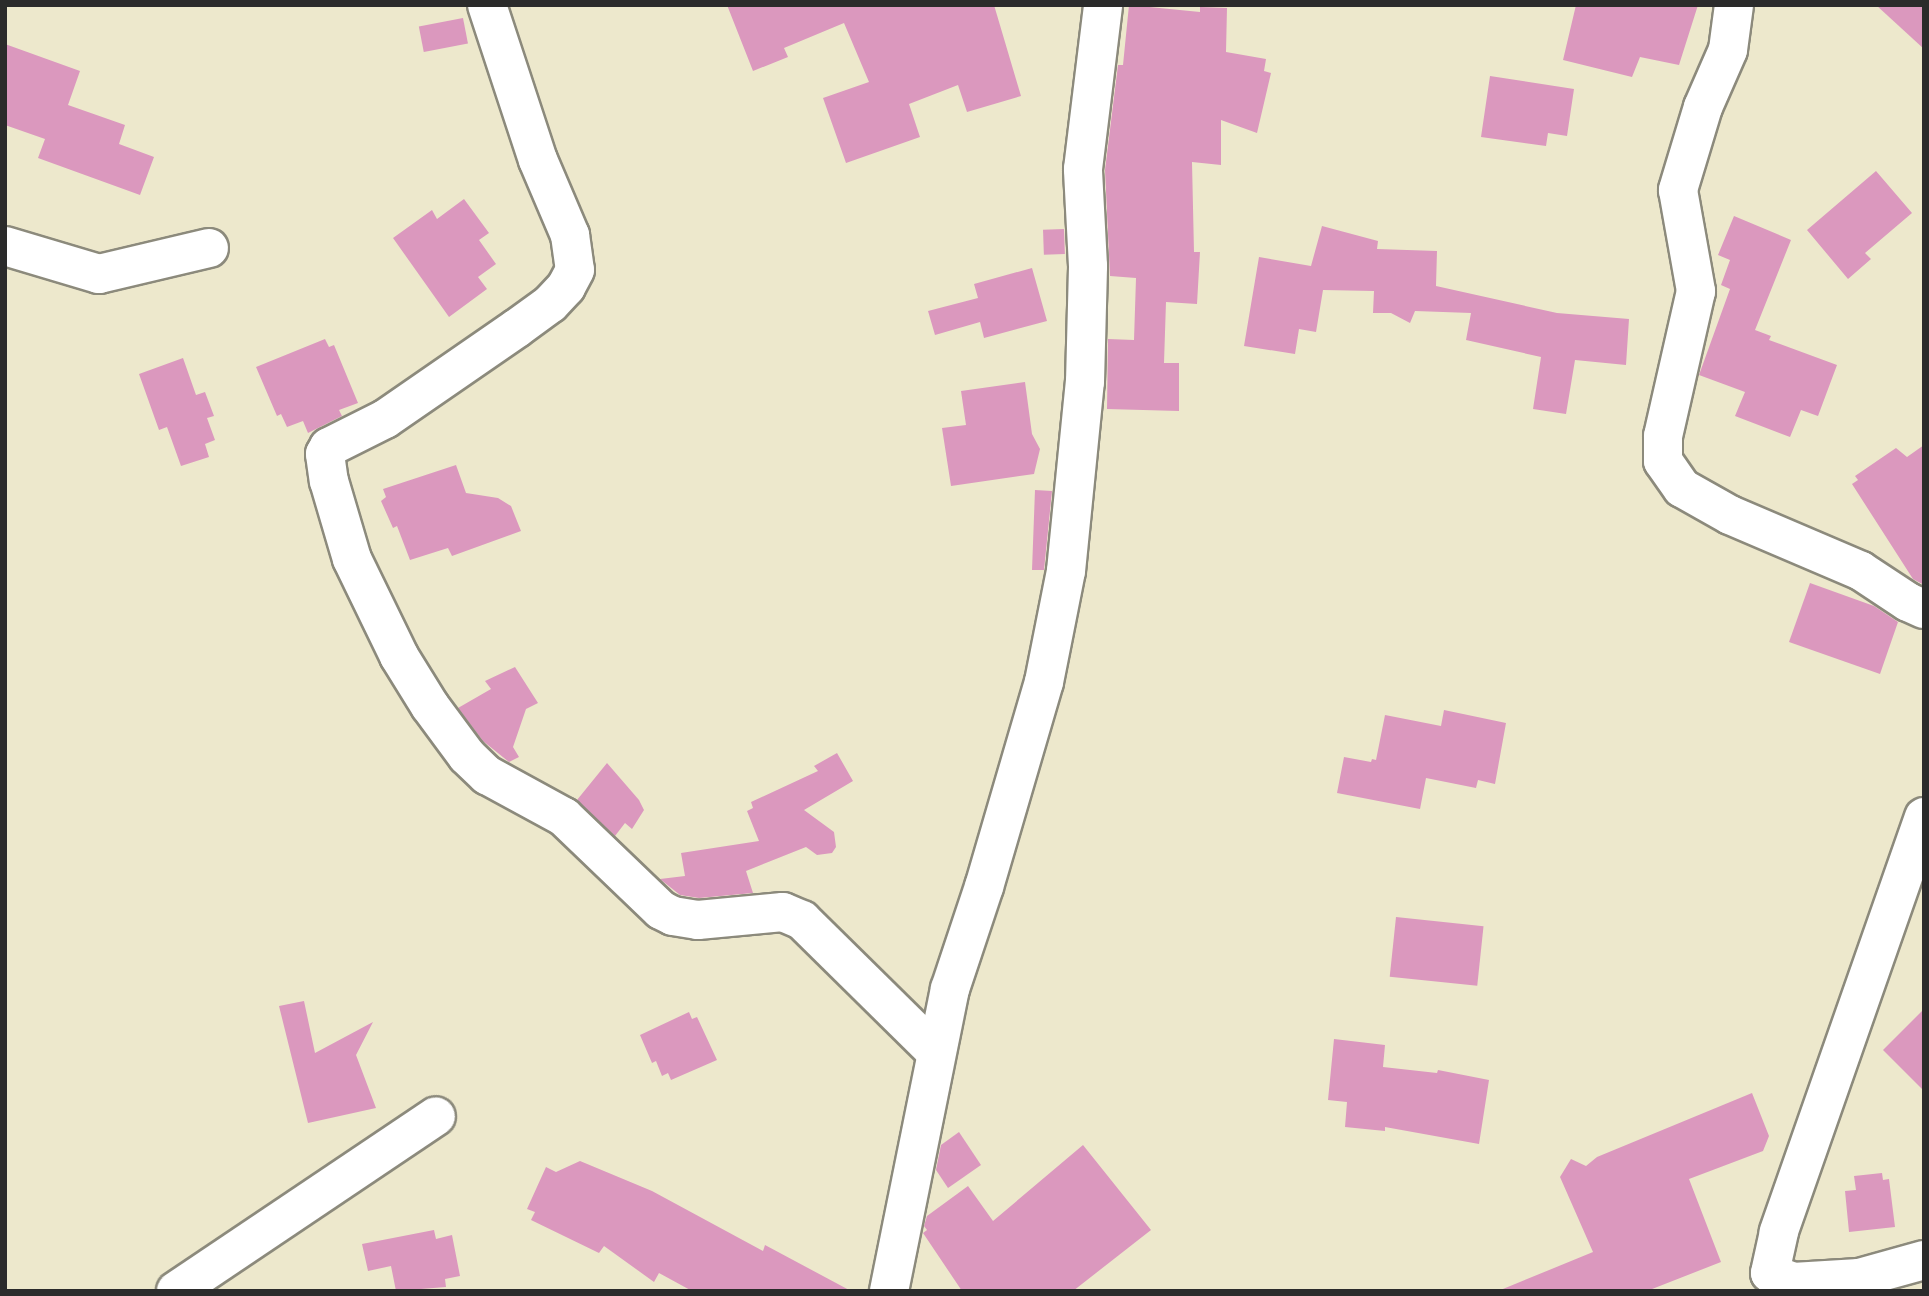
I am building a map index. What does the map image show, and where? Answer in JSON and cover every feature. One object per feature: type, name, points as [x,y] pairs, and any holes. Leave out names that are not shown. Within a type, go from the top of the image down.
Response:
[{"type":"street","points":[[487,5],[538,160],[570,235],[575,270],[566,287],[550,304],[517,328],[385,419],[329,447],[325,454],[329,481],[352,559],[399,656],[430,706],[467,756],[487,775],[564,817],[661,910],[673,916],[698,920],[783,912],[802,920],[935,1051]]},
{"type":"street","points":[[889,1291],[935,1051],[950,989],[984,887],[1044,682],[1066,571],[1085,382],[1088,267],[1083,169],[1102,5]]},
{"type":"street","points":[[1734,5],[1728,50],[1703,107],[1678,190],[1696,291],[1663,436],[1663,461],[1682,488],[1730,514],[1861,571],[1908,602],[1924,608]]},
{"type":"street","points":[[5,246],[99,274],[209,248]]},
{"type":"street","points":[[1924,817],[1780,1232],[1766,1282],[1859,1278],[1924,1260]]},
{"type":"street","points":[[176,1291],[436,1116]]},
{"type":"building","points":[[727,5],[994,5],[1021,96],[967,112],[958,85],[909,104],[920,137],[846,163],[823,98],[869,82],[844,23],[784,48],[788,57],[753,71]]},
{"type":"building","points":[[1129,5],[1200,12],[1200,7],[1227,8],[1226,52],[1266,59],[1264,71],[1271,73],[1257,133],[1221,120],[1221,165],[1192,162],[1194,252],[1200,252],[1197,304],[1166,302],[1164,363],[1179,363],[1179,411],[1107,409],[1108,339],[1134,340],[1136,278],[1110,276],[1105,170],[1118,65],[1123,65]]},
{"type":"building","points":[[1576,5],[1698,5],[1679,65],[1640,57],[1632,77],[1563,60]]},
{"type":"building","points":[[1876,5],[1924,5],[1924,49]]},
{"type":"building","points":[[463,18],[468,44],[424,52],[419,27]]},
{"type":"building","points":[[5,44],[80,71],[68,105],[125,125],[119,144],[154,157],[140,195],[38,158],[45,139],[5,125]]},
{"type":"building","points":[[1490,76],[1574,89],[1567,136],[1548,133],[1546,146],[1481,137]]},
{"type":"building","points":[[1876,171],[1912,213],[1865,253],[1871,259],[1848,279],[1807,230]]},
{"type":"building","points":[[464,199],[489,233],[479,240],[496,264],[478,277],[487,289],[449,317],[393,238],[432,210],[437,219]]},
{"type":"building","points":[[1734,216],[1791,240],[1755,330],[1771,336],[1769,340],[1837,365],[1818,416],[1801,410],[1790,437],[1735,416],[1745,392],[1699,375],[1730,289],[1721,285],[1730,260],[1718,255]]},
{"type":"building","points":[[1322,226],[1378,241],[1377,249],[1437,251],[1436,286],[1557,313],[1629,319],[1626,365],[1575,360],[1566,414],[1533,409],[1541,357],[1466,340],[1471,313],[1415,311],[1410,323],[1391,313],[1373,313],[1374,291],[1323,290],[1316,332],[1299,329],[1295,354],[1244,346],[1259,257],[1311,266]]},
{"type":"building","points":[[1064,229],[1065,254],[1044,255],[1043,230]]},
{"type":"building","points":[[1032,268],[1047,321],[984,338],[980,322],[935,335],[928,311],[978,298],[974,284]]},
{"type":"building","points":[[325,339],[329,347],[334,345],[358,403],[339,410],[342,416],[308,433],[303,421],[287,427],[281,414],[277,416],[256,367]]},
{"type":"building","points":[[183,358],[196,395],[205,392],[214,416],[207,418],[215,440],[205,444],[209,457],[181,466],[167,427],[159,430],[139,374]]},
{"type":"building","points":[[1025,382],[1032,434],[1040,449],[1034,474],[951,486],[942,428],[966,425],[961,391]]},
{"type":"building","points":[[1924,445],[1924,585],[1913,579],[1852,484],[1858,480],[1855,476],[1896,448],[1907,457]]},
{"type":"building","points":[[456,465],[466,493],[498,498],[511,506],[521,531],[452,556],[448,548],[410,560],[397,526],[393,528],[381,501],[386,497],[383,489]]},
{"type":"building","points":[[1035,490],[1052,491],[1044,570],[1032,570]]},
{"type":"building","points":[[1810,583],[1874,606],[1898,622],[1880,674],[1789,642]]},
{"type":"building","points":[[515,667],[538,703],[526,709],[513,747],[519,757],[509,762],[483,741],[458,708],[491,689],[485,681]]},
{"type":"building","points":[[1444,710],[1506,723],[1495,784],[1478,780],[1476,788],[1426,778],[1420,809],[1337,793],[1344,757],[1371,762],[1372,759],[1376,760],[1385,715],[1441,726]]},
{"type":"building","points":[[837,753],[853,781],[804,810],[834,832],[836,847],[832,853],[817,855],[806,847],[746,871],[753,893],[699,898],[680,895],[660,879],[685,876],[681,853],[759,841],[747,811],[753,808],[751,802],[818,771],[814,766]]},
{"type":"building","points":[[607,763],[639,800],[644,810],[632,829],[625,823],[615,836],[577,800]]},
{"type":"building","points":[[1396,917],[1484,926],[1477,986],[1390,977]]},
{"type":"building","points":[[304,1001],[315,1053],[373,1022],[356,1055],[376,1108],[308,1123],[279,1006]]},
{"type":"building","points":[[1924,1009],[1924,1091],[1883,1050]]},
{"type":"building","points":[[689,1012],[692,1019],[697,1017],[717,1060],[671,1080],[668,1073],[662,1076],[656,1061],[652,1063],[640,1035]]},
{"type":"building","points":[[1334,1039],[1385,1045],[1383,1067],[1437,1073],[1438,1070],[1489,1080],[1479,1144],[1385,1127],[1385,1131],[1345,1127],[1347,1102],[1328,1100]]},
{"type":"building","points":[[1752,1093],[1769,1136],[1763,1151],[1689,1179],[1721,1262],[1647,1291],[1498,1291],[1593,1252],[1560,1177],[1571,1159],[1586,1166],[1597,1157]]},
{"type":"building","points":[[959,1132],[981,1165],[948,1188],[936,1170],[941,1145]]},
{"type":"building","points":[[1083,1145],[1151,1230],[1073,1291],[962,1291],[923,1233],[927,1230],[924,1226],[927,1216],[968,1186],[993,1221]]},
{"type":"building","points":[[580,1161],[652,1191],[763,1251],[765,1245],[851,1291],[692,1291],[659,1273],[654,1282],[604,1246],[599,1253],[531,1220],[535,1212],[527,1209],[546,1167],[556,1172]]},
{"type":"building","points":[[1882,1173],[1883,1180],[1889,1179],[1895,1227],[1849,1232],[1845,1191],[1856,1190],[1854,1176]]},
{"type":"building","points":[[434,1230],[436,1239],[452,1235],[460,1276],[445,1279],[446,1287],[396,1291],[391,1266],[368,1271],[362,1244]]}]
